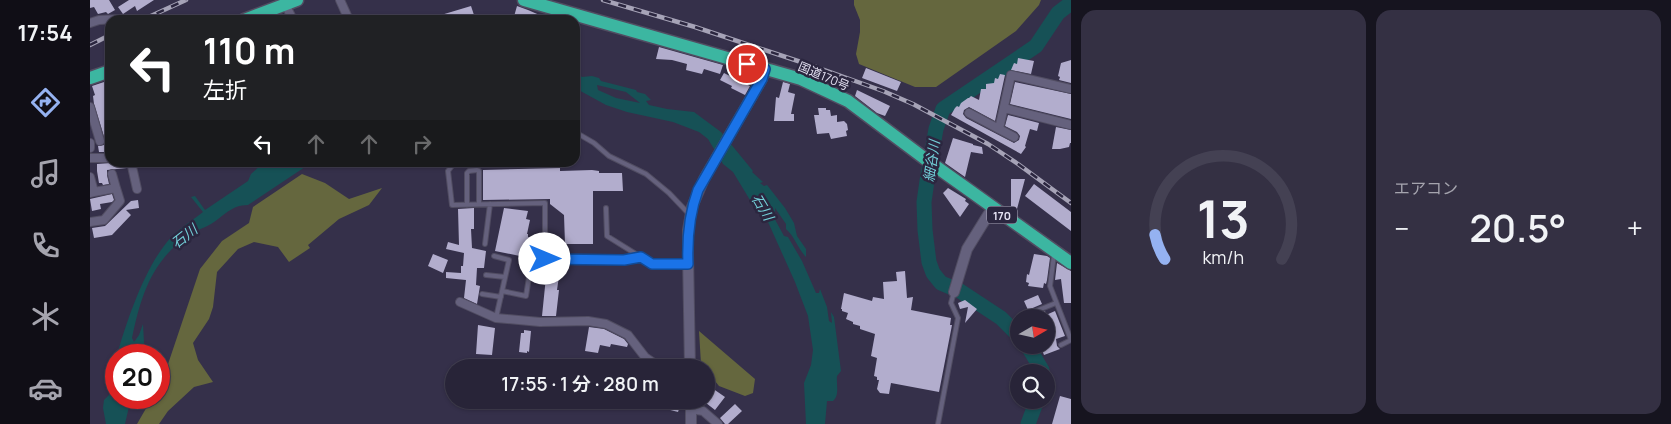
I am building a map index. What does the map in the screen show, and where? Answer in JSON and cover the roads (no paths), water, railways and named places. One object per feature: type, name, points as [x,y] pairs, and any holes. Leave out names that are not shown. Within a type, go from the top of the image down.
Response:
[{"type":"highway","name":"国道170号","points":[[524,0],[576,15]]},
{"type":"highway","points":[[257,15],[291,2]]},
{"type":"highway","name":"国道170号","points":[[580,16],[801,79],[848,101],[929,162],[1071,263]]},
{"type":"highway","points":[[90,78],[105,73]]},
{"type":"street","points":[[340,0],[347,15]]},
{"type":"street","points":[[291,2],[292,15]]},
{"type":"street","points":[[90,23],[105,20]]},
{"type":"street","points":[[690,359],[688,230],[691,211],[704,179],[762,79],[765,69]]},
{"type":"street","points":[[999,129],[1011,75],[1071,89]]},
{"type":"street","points":[[90,107],[100,141]]},
{"type":"street","points":[[1004,108],[1071,125]]},
{"type":"street","points":[[968,113],[1014,136]]},
{"type":"street","points":[[90,142],[90,148]]},
{"type":"street","points":[[90,158],[105,158]]},
{"type":"street","points":[[131,167],[137,189]]},
{"type":"street","points":[[90,222],[104,220],[120,201],[112,174]]},
{"type":"street","points":[[90,177],[92,193],[116,188]]},
{"type":"street","points":[[955,288],[967,250],[993,208]]},
{"type":"street","points":[[460,302],[496,318],[540,322],[588,321],[606,324],[628,334],[648,359]]},
{"type":"street","points":[[691,409],[692,424]]},
{"type":"street","points":[[698,409],[718,424]]},
{"type":"lane","points":[[580,135],[594,143],[609,156],[646,174],[691,211]]},
{"type":"lane","points":[[452,167],[448,171],[452,205],[545,203],[545,259],[624,260],[641,257]]},
{"type":"lane","points":[[466,205],[467,173],[477,170],[479,171],[480,204]]},
{"type":"lane","points":[[484,244],[490,204]]},
{"type":"lane","points":[[606,208],[607,236],[652,264],[688,264]]},
{"type":"lane","points":[[1055,250],[1050,286],[1071,340],[1061,345]]},
{"type":"lane","points":[[494,256],[509,260],[496,318]]},
{"type":"lane","points":[[502,292],[526,296],[530,271]]},
{"type":"lane","points":[[486,275],[505,277]]},
{"type":"lane","points":[[938,424],[958,318],[951,302],[955,288]]},
{"type":"lane","points":[[482,294],[501,297]]},
{"type":"lane","points":[[1041,309],[1056,303]]},
{"type":"water","name":"石川","points":[[580,75],[582,77],[592,76],[599,78],[601,81],[636,90],[645,94],[651,100],[646,101],[649,105],[694,112],[721,132],[752,172],[763,182],[760,183],[764,186],[767,185],[785,208],[794,223],[797,236],[806,249],[806,257],[786,229],[786,224],[775,208],[775,213],[772,214],[784,236],[788,237],[802,261],[816,293],[819,293],[820,289],[827,307],[829,321],[832,323],[831,312],[834,317],[841,371],[837,376],[835,399],[827,401],[825,424],[806,424],[804,383],[811,365],[813,350],[808,316],[768,222],[753,205],[733,172],[723,164],[708,139],[699,132],[673,122],[627,112],[606,105],[580,91]],"holes":[[[597,85],[626,92],[640,103],[616,98],[598,90]]]},
{"type":"water","name":"石川","points":[[259,167],[305,167],[248,205],[232,209],[177,244],[157,267],[144,293],[132,338],[134,342],[143,324],[144,344],[121,344],[137,296],[159,253],[175,234],[203,212],[191,197],[195,196],[205,210],[248,181],[251,174]]},
{"type":"water","points":[[104,400],[105,409],[128,409],[125,424],[106,424],[103,408]]},
{"type":"waterway","name":"細谷川","points":[[1010,327],[1001,318],[960,291],[941,283],[933,273],[929,262],[924,202],[936,129],[943,109],[1036,46],[1058,13],[1071,3]]},
{"type":"waterway","name":"細谷川","points":[[1032,354],[1038,364]]},
{"type":"waterway","name":"細谷川","points":[[1028,424],[1034,409]]},
{"type":"railway","points":[[153,15],[186,0]]},
{"type":"railway","points":[[603,0],[695,27],[816,67],[913,104],[988,144],[1071,203]]},
{"type":"railway","points":[[90,45],[105,38]]}]
